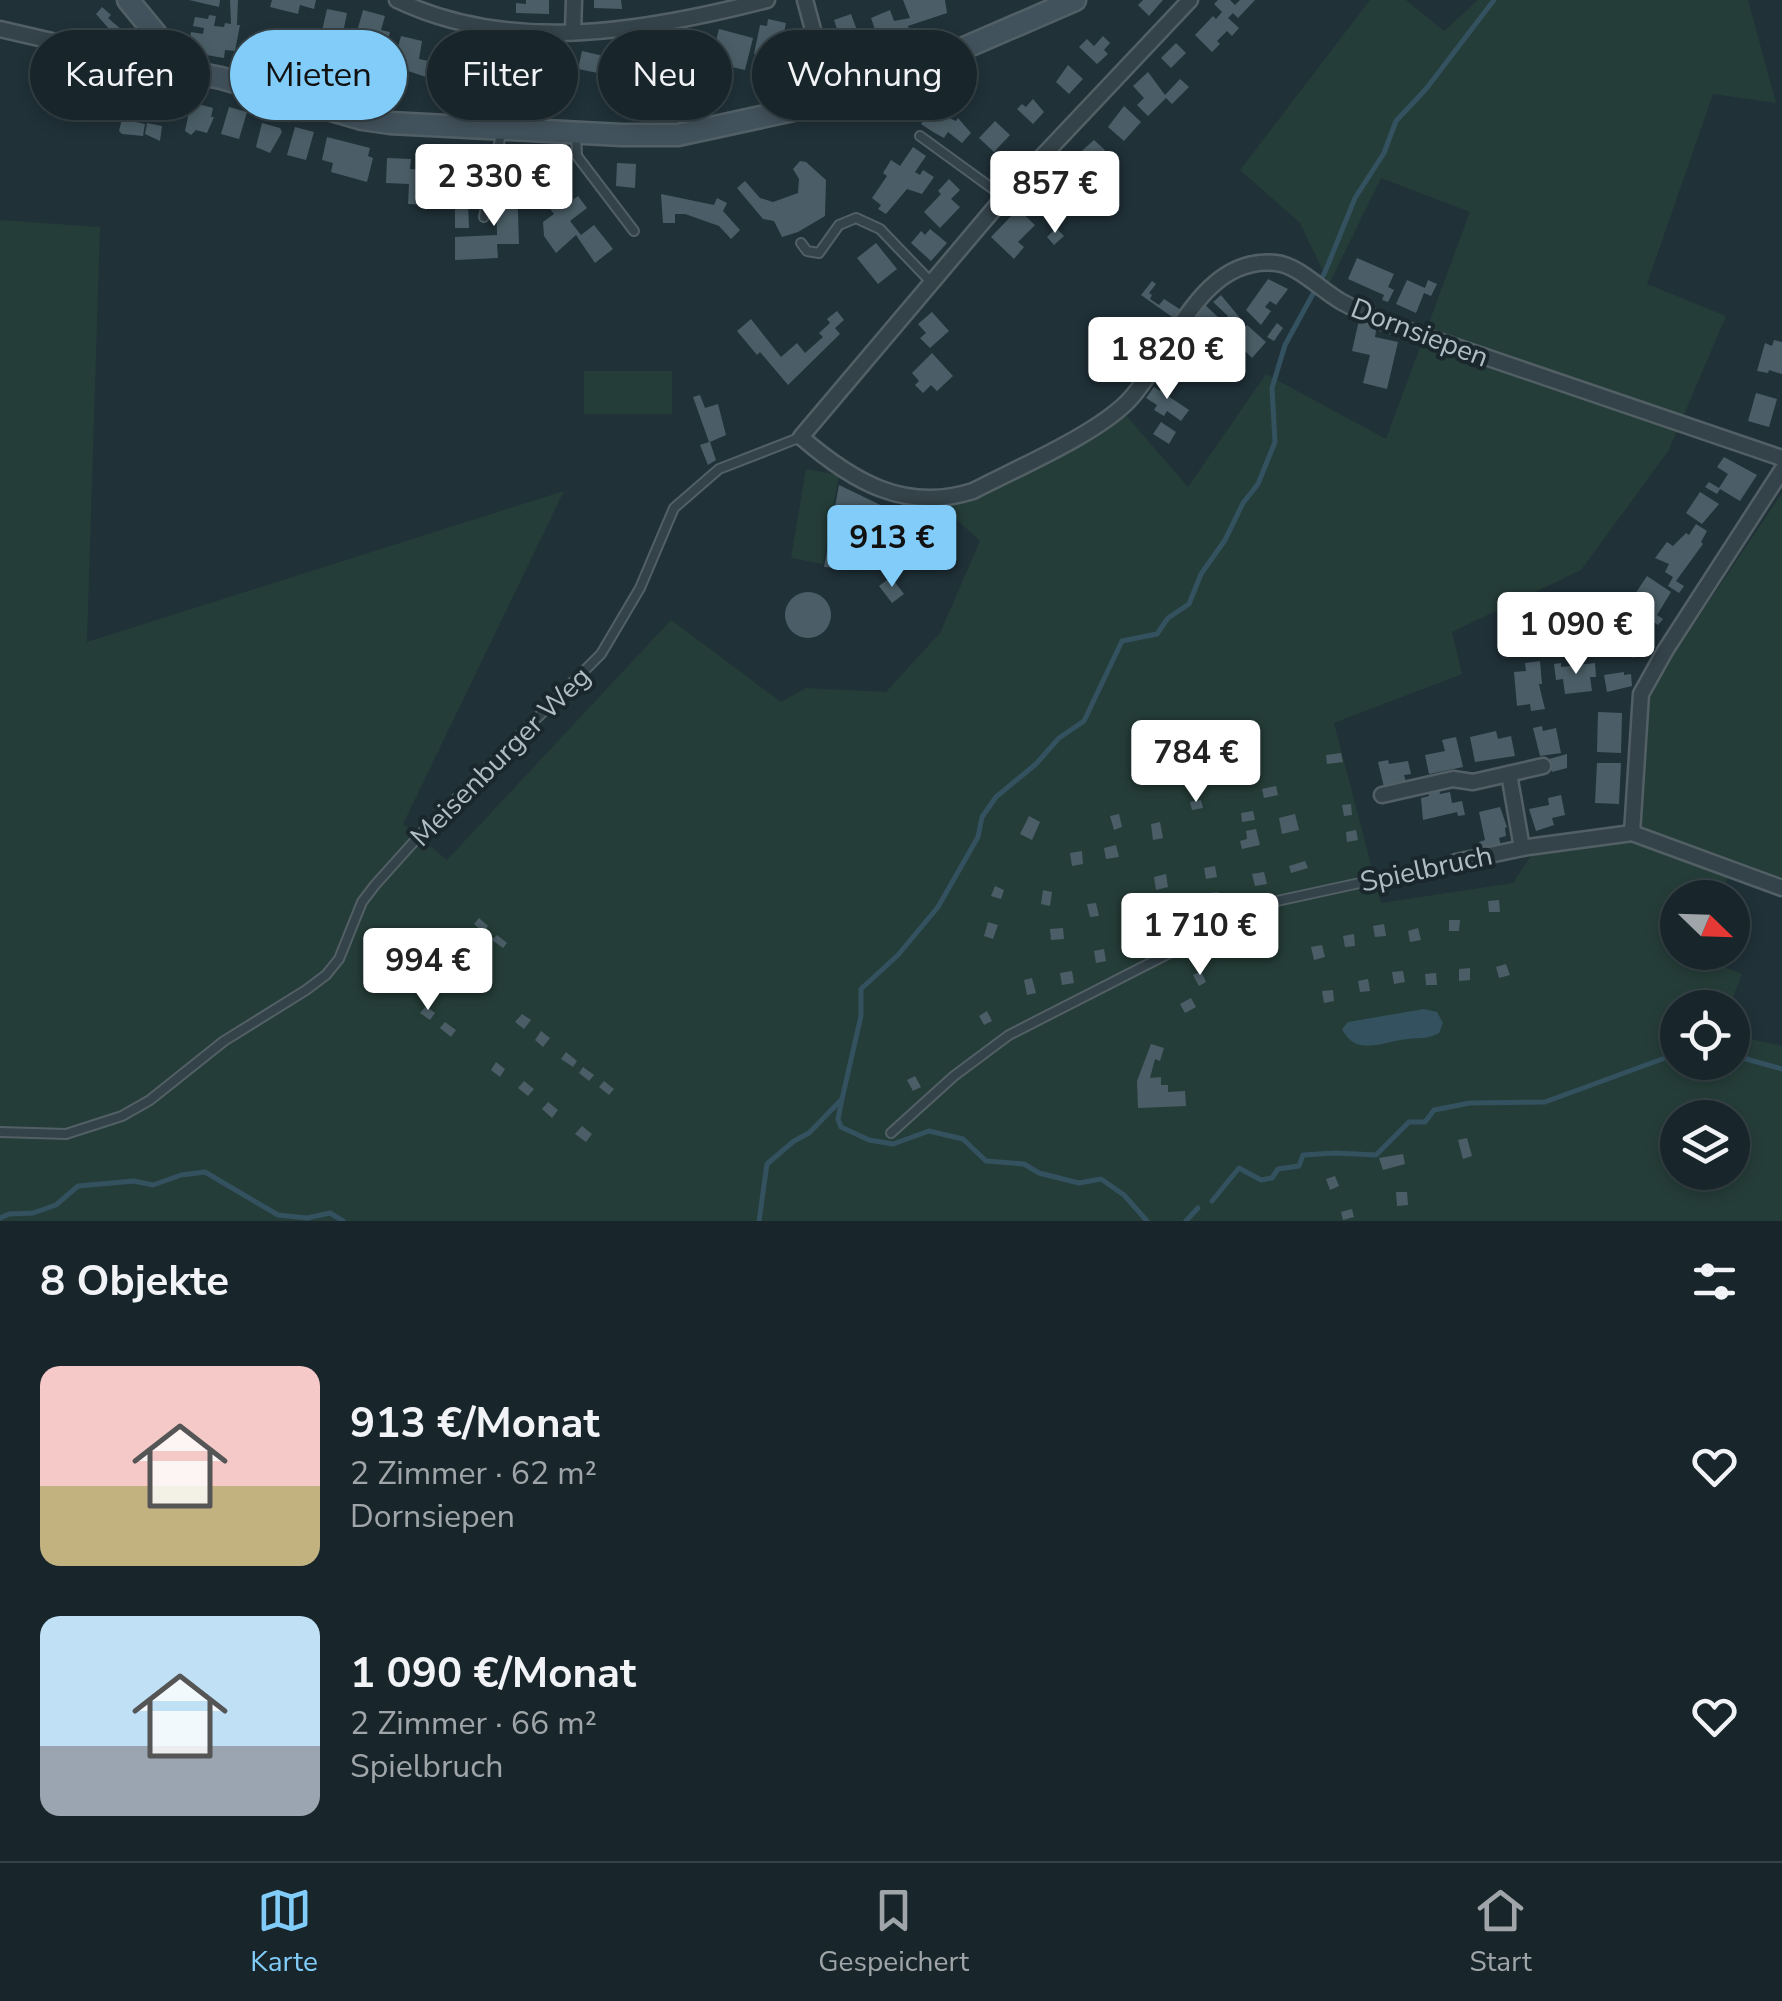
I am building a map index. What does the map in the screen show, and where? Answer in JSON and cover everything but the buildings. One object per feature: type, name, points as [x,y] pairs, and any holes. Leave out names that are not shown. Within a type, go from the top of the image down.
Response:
[{"type":"main road","points":[[128,0],[153,30]]},
{"type":"main road","points":[[977,43],[1075,0]]},
{"type":"main road","points":[[210,76],[370,121],[665,137],[755,120]]},
{"type":"street","points":[[397,0],[482,29],[512,30]]},
{"type":"street","points":[[573,30],[574,0]]},
{"type":"street","points":[[578,31],[672,22],[767,0]]},
{"type":"street","points":[[805,0],[813,30]]},
{"type":"street","name":"Meisenburger Weg","points":[[801,437],[1004,197],[1190,0]]},
{"type":"street","points":[[0,28],[30,35]]},
{"type":"street","name":"Dornsiepen","points":[[801,437],[836,467],[879,488],[920,500],[952,498],[973,491],[1102,423],[1122,408],[1155,368],[1198,299],[1222,278],[1272,263],[1287,266],[1318,287],[1401,329],[1782,458]]},
{"type":"street","points":[[1632,832],[1639,705],[1644,689],[1782,470]]},
{"type":"street","points":[[1382,795],[1453,779],[1472,782],[1543,766]]},
{"type":"street","name":"Spielbruch","points":[[1509,774],[1522,848]]},
{"type":"street","name":"Spielbruch","points":[[1456,862],[1632,832],[1782,888]]},
{"type":"lane","points":[[484,217],[502,130]]},
{"type":"lane","points":[[576,133],[577,156],[634,231]]},
{"type":"lane","points":[[920,136],[1004,197]]},
{"type":"lane","points":[[801,243],[807,251],[819,253],[839,226],[856,218],[880,229],[932,282]]},
{"type":"lane","name":"Meisenburger Weg","points":[[0,1132],[66,1134],[122,1116],[150,1100],[224,1040],[326,975],[339,958],[362,902],[375,885],[602,654],[640,588],[674,508],[719,469],[801,437]]},
{"type":"lane","name":"Spielbruch","points":[[891,1133],[976,1059],[1009,1036],[1264,906],[1456,862]]},
{"type":"green space","points":[[1370,0],[1406,0],[1444,31],[1478,0],[1748,0],[1776,103],[1713,94],[1647,284],[1726,316],[1669,450],[1581,570],[1452,632],[1462,674],[1334,723],[1381,903],[1513,883],[1532,854],[1633,839],[1642,824],[1646,704],[1655,682],[1782,493],[1782,880],[1733,865],[1727,880],[1660,880],[1660,970],[1733,970],[1742,974],[1736,990],[1660,990],[1660,1080],[1750,1080],[1750,1039],[1782,1046],[1782,1221],[0,1221],[0,220],[100,227],[87,642],[564,491],[403,824],[447,860],[671,620],[781,702],[806,688],[886,692],[940,633],[980,541],[941,505],[977,497],[1125,414],[1188,487],[1266,374],[1386,439],[1470,212],[1381,178],[1329,284],[1300,223],[1240,170]]},
{"type":"green space","points":[[584,371],[672,371],[672,414],[584,414]]},
{"type":"green space","points":[[806,469],[839,475],[823,564],[791,558]]},
{"type":"water","points":[[1424,1009],[1437,1012],[1443,1023],[1439,1033],[1431,1037],[1371,1046],[1355,1043],[1342,1029],[1348,1022]]},
{"type":"waterway","points":[[759,1221],[767,1164],[809,1133],[842,1099],[861,1016],[861,989],[898,955],[938,907],[978,837],[982,817],[996,797],[1036,764],[1059,738],[1084,721],[1122,641],[1157,634],[1168,618],[1189,604],[1201,574],[1258,484],[1275,442],[1272,388],[1285,345],[1325,272],[1355,198],[1384,153],[1396,121],[1426,89],[1494,0]]},
{"type":"waterway","points":[[1212,1201],[1239,1168],[1261,1180],[1272,1178],[1278,1169],[1299,1166],[1303,1155],[1376,1155],[1409,1122],[1425,1122],[1434,1110],[1470,1103],[1545,1102],[1660,1060]]},
{"type":"waterway","points":[[1750,1060],[1782,1069]]},
{"type":"waterway","points":[[842,1099],[838,1119],[841,1127],[869,1140],[893,1144],[929,1131],[963,1139],[986,1161],[1024,1164],[1039,1173],[1079,1183],[1101,1179],[1124,1195],[1147,1221]]},
{"type":"waterway","points":[[0,1218],[56,1205],[78,1186],[134,1181],[153,1185],[205,1172],[278,1215],[307,1218],[330,1213],[343,1221]]},
{"type":"waterway","points":[[1186,1221],[1198,1208]]}]
